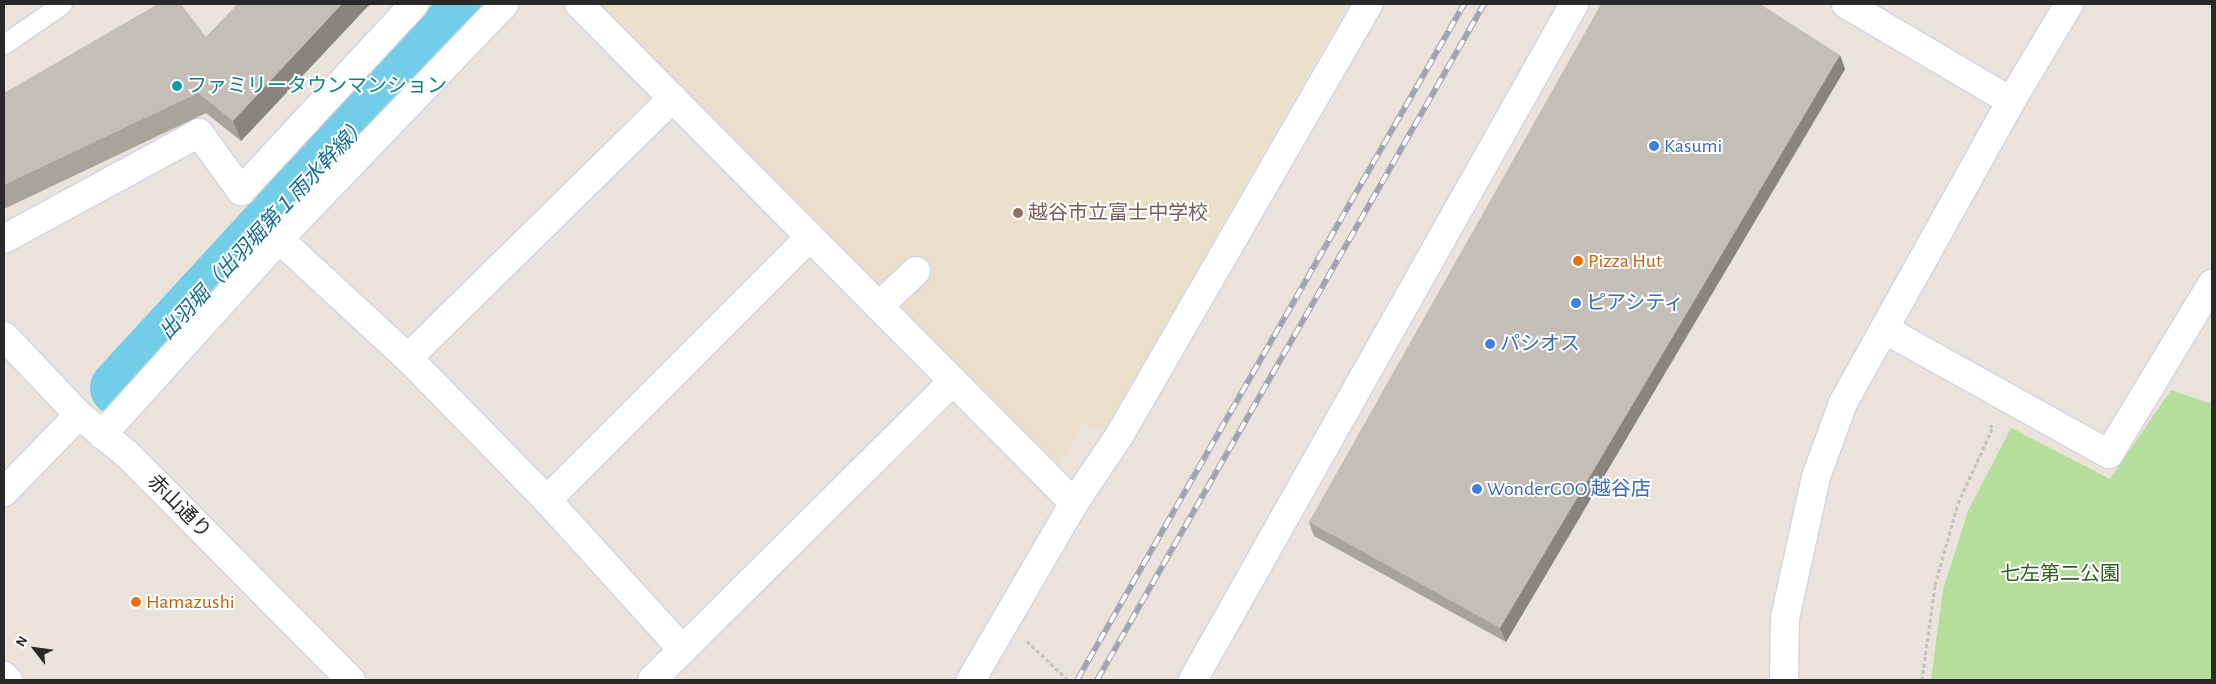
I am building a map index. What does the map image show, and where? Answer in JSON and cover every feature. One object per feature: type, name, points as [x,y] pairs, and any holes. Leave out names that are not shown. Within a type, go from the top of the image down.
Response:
[{"type":"street","points":[[4,239],[199,133],[241,191],[414,4]]},
{"type":"street","points":[[102,435],[279,239],[504,4]]},
{"type":"street","points":[[579,4],[1074,503]]},
{"type":"street","points":[[971,680],[1074,503],[1119,436],[1368,4]]},
{"type":"street","points":[[1193,680],[1574,4]]},
{"type":"street","points":[[1846,4],[2011,101]]},
{"type":"street","points":[[1784,680],[1785,618],[1816,477],[1844,403],[2011,101],[2069,4]]},
{"type":"street","points":[[408,358],[673,98]]},
{"type":"street","points":[[547,500],[810,237]]},
{"type":"street","points":[[279,239],[408,358],[547,500],[683,650]]},
{"type":"street","points":[[879,306],[916,270]]},
{"type":"street","points":[[1884,329],[2109,454],[2212,284]]},
{"type":"street","name":"赤山通り","points":[[4,336],[79,414],[128,455],[351,680]]},
{"type":"street","points":[[652,680],[954,381]]},
{"type":"street","points":[[4,492],[79,414]]},
{"type":"street","points":[[4,676],[8,680]]},
{"type":"lane","points":[[4,44],[62,4]]},
{"type":"path","points":[[1922,680],[1935,585],[1958,503],[1993,427],[1984,422]]},
{"type":"path","points":[[1006,622],[1068,680]]},
{"type":"shaded area","name":"越谷市立富士中学校","points":[[600,4],[1348,4],[1108,425],[1093,431],[1084,422],[1059,467]]},
{"type":"green space","name":"七左第二公園","points":[[2171,390],[2212,404],[2212,680],[1931,680],[1943,590],[1968,511],[2011,428],[2110,479]]},
{"type":"building","name":"ファミリータウンマンション","points":[[158,4],[181,4],[206,37],[238,4],[342,4],[233,121],[198,93],[4,185],[4,93]]},
{"type":"building","name":"ピアシティ","points":[[1601,4],[1760,4],[1840,55],[1500,628],[1309,522]]},
{"type":"waterway","name":"出羽堀（出羽堀第１雨水幹線）","points":[[118,388],[471,4]]},
{"type":"railway","points":[[1077,680],[1464,4]]},
{"type":"railway","points":[[1097,680],[1484,4]]},
{"type":"place","name":"ファミリータウンマンション","points":[[177,86]]},
{"type":"place","name":"Kasumi","points":[[1654,146]]},
{"type":"place","name":"越谷市立富士中学校","points":[[1018,213]]},
{"type":"place","name":"Pizza Hut","points":[[1578,261]]},
{"type":"place","name":"ピアシティ","points":[[1576,303]]},
{"type":"place","name":"パシオス","points":[[1490,344]]},
{"type":"place","name":"WonderGOO 越谷店","points":[[1477,489]]},
{"type":"place","name":"Hamazushi","points":[[136,602]]}]
